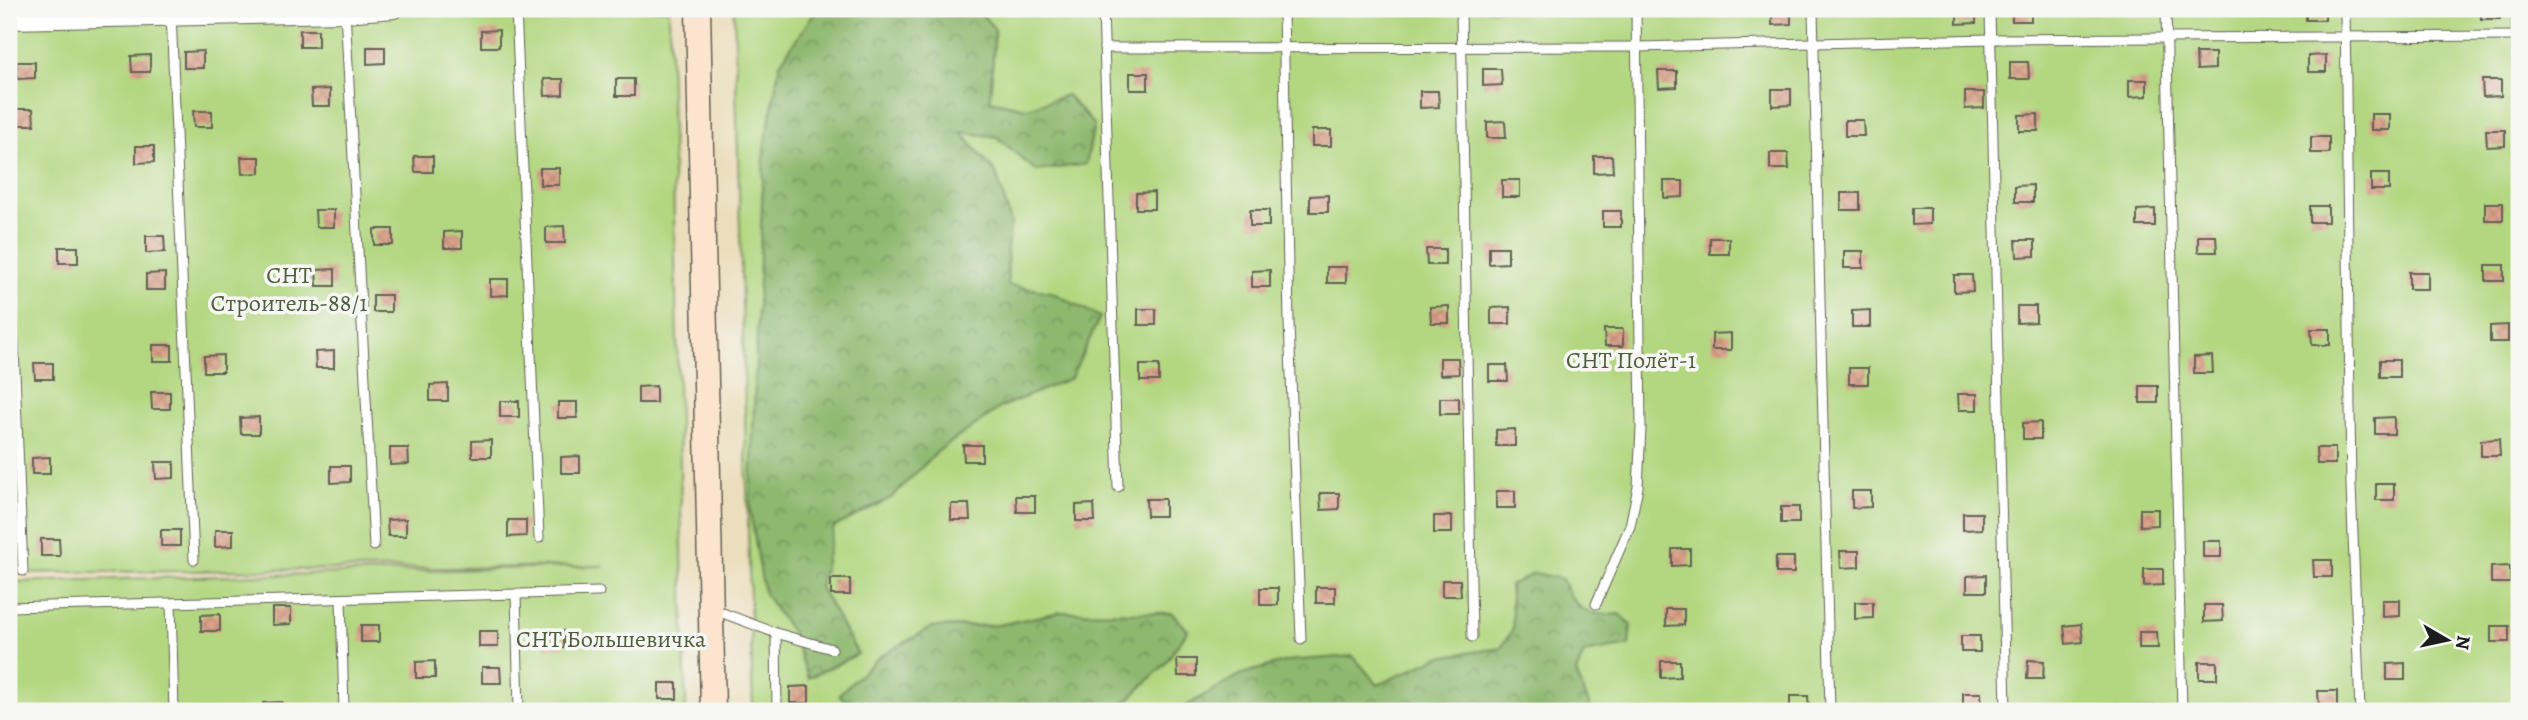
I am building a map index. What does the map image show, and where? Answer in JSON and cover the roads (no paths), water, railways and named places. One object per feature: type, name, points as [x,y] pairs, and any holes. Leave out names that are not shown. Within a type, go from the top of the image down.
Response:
[{"type":"street","points":[[9,20],[171,13],[394,9]]},
{"type":"street","points":[[698,9],[713,711]]},
{"type":"lane","points":[[516,9],[540,538]]},
{"type":"lane","points":[[1103,9],[1118,487]]},
{"type":"lane","points":[[1283,9],[1289,323],[1301,639]]},
{"type":"lane","points":[[1461,9],[1472,637]]},
{"type":"lane","points":[[1596,604],[1630,526],[1638,487],[1641,428],[1636,9]]},
{"type":"lane","points":[[1813,9],[1830,711]]},
{"type":"lane","points":[[1990,9],[2006,711]]},
{"type":"lane","points":[[2166,9],[2182,711]]},
{"type":"lane","points":[[2345,9],[2350,471],[2360,711]]},
{"type":"lane","points":[[2516,9],[2519,175]]},
{"type":"lane","points":[[345,11],[374,546]]},
{"type":"lane","points":[[171,13],[194,561]]},
{"type":"lane","points":[[1104,48],[1637,47],[1991,39],[2518,36]]},
{"type":"lane","points":[[9,222],[23,571]]},
{"type":"lane","points":[[9,607],[599,592]]},
{"type":"lane","points":[[516,594],[519,711]]},
{"type":"lane","points":[[341,599],[344,711]]},
{"type":"lane","points":[[171,604],[174,711]]},
{"type":"lane","points":[[710,608],[776,633],[832,649]]},
{"type":"lane","points":[[776,633],[777,711]]},
{"type":"park label","name":"СНТ Строитель-88/1","points":[[289,289]]},
{"type":"park label","name":"СНТ Полёт-1","points":[[1631,360]]},
{"type":"park label","name":"СНТ Большевичка","points":[[611,639]]}]
